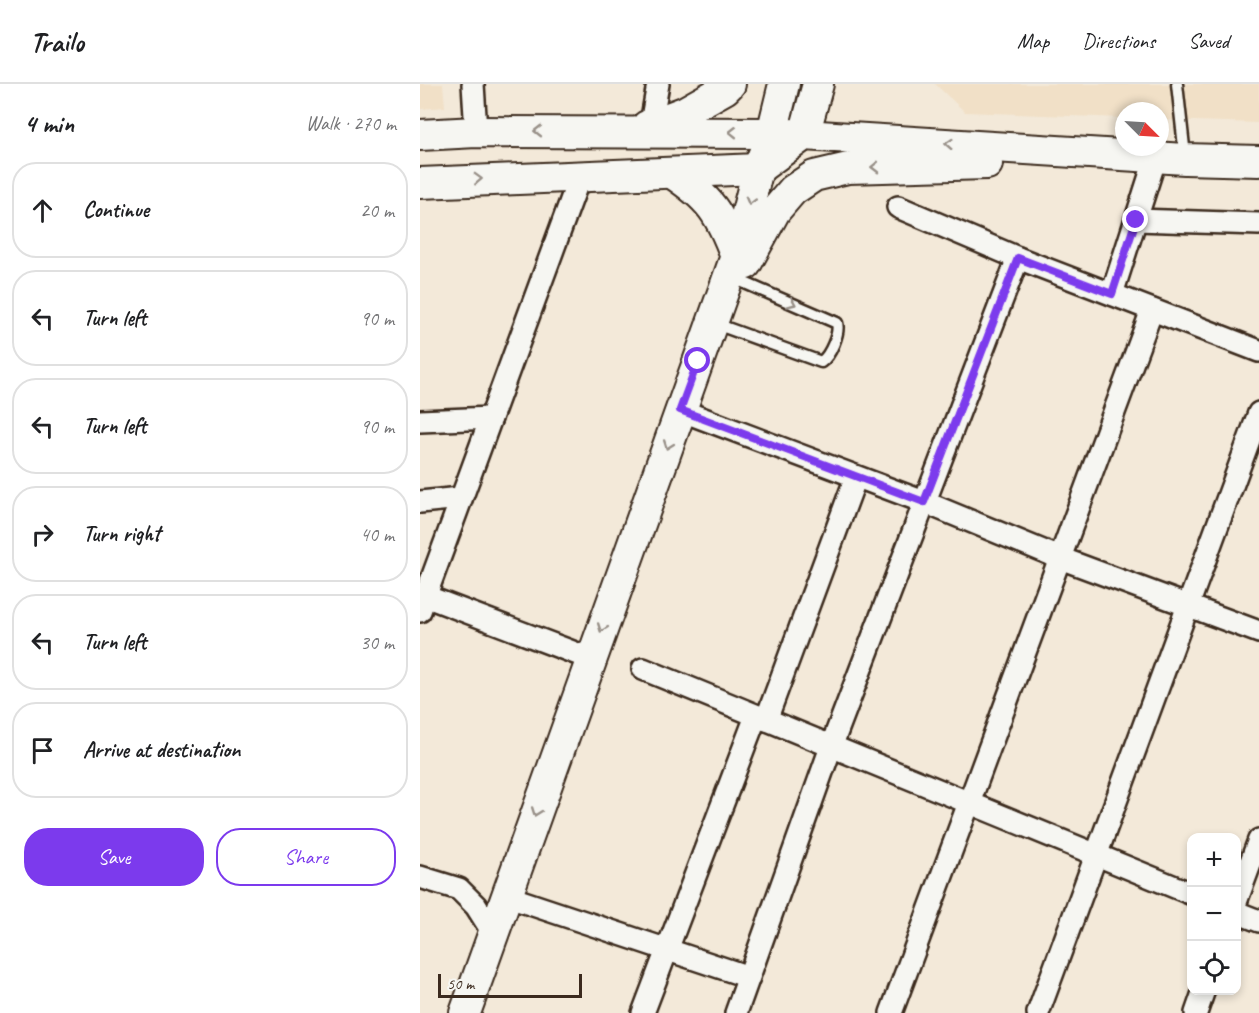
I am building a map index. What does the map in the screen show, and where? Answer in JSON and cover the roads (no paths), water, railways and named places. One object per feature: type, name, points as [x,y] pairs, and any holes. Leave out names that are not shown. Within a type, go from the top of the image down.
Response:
[{"type":"street","points":[[473,84],[476,132]]},
{"type":"street","points":[[642,128],[684,112],[730,84]]},
{"type":"street","points":[[698,361],[716,324],[737,268],[758,170],[772,133],[784,84]]},
{"type":"street","points":[[420,183],[758,170],[804,135],[818,84]]},
{"type":"street","points":[[642,128],[659,85]]},
{"type":"street","points":[[420,135],[642,128],[772,133],[1185,159],[1259,161]]},
{"type":"street","points":[[465,1013],[698,361],[737,268],[775,211],[793,190],[814,176],[848,168],[1185,159]]},
{"type":"street","points":[[1112,294],[1155,160]]},
{"type":"street","points":[[672,173],[696,188],[712,204],[726,228],[737,268]]},
{"type":"street","points":[[580,176],[422,606],[591,659]]},
{"type":"street","points":[[898,207],[1018,258],[1259,351]]},
{"type":"street","points":[[1136,220],[1259,224]]},
{"type":"street","points":[[736,1013],[831,747],[1018,258]]},
{"type":"street","points":[[891,1013],[1152,310]]},
{"type":"street","points":[[680,410],[924,502],[1060,558],[1259,632]]},
{"type":"street","points":[[1038,1013],[1259,413]]},
{"type":"street","points":[[420,421],[491,418]]},
{"type":"street","points":[[643,1013],[856,477]]},
{"type":"street","points":[[420,502],[461,498]]},
{"type":"street","points":[[643,669],[1187,892]]},
{"type":"street","points":[[1241,889],[1259,840]]},
{"type":"street","points":[[420,877],[459,889],[476,906],[493,933]]},
{"type":"street","points":[[506,896],[668,948],[749,977]]},
{"type":"street","points":[[1241,914],[1259,921]]},
{"type":"street","points":[[1196,1013],[1202,995]]},
{"type":"lane","points":[[1177,84],[1185,159]]},
{"type":"lane","points":[[716,324],[821,362],[826,358],[839,329],[837,323],[737,268]]}]
